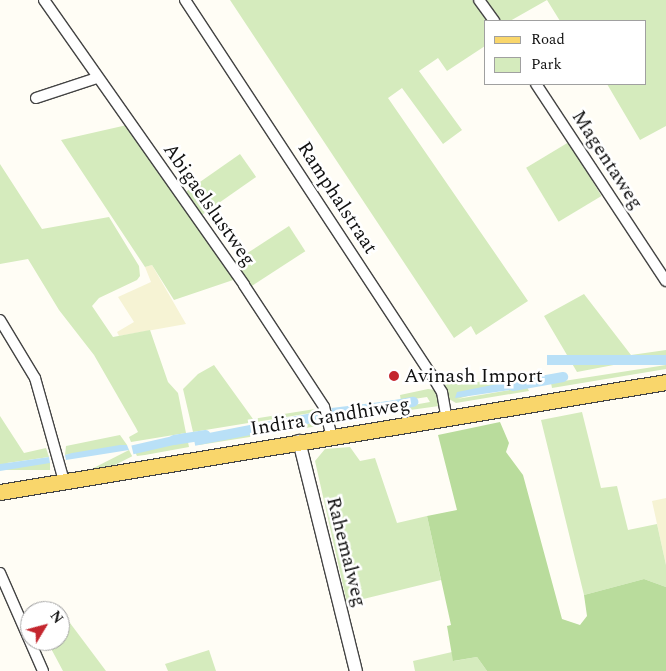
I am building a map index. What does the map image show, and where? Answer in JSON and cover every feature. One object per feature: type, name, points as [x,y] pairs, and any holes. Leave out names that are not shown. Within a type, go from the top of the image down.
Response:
[{"type":"main road","name":"Indira Gandhiweg","points":[[0,492],[62,476],[448,420],[666,382]]},
{"type":"street","name":"Abigaelslustweg","points":[[44,0],[244,285],[317,396],[327,414],[332,436]]},
{"type":"street","name":"Ramphalstraat","points":[[185,0],[431,374],[442,392],[448,420]]},
{"type":"street","points":[[479,0],[493,20]]},
{"type":"street","points":[[36,98],[97,78]]},
{"type":"street","name":"Magentaweg","points":[[537,85],[666,281]]},
{"type":"street","points":[[0,320],[35,378],[58,453],[62,476]]},
{"type":"street","name":"Rahemalweg","points":[[299,441],[356,671]]},
{"type":"street","points":[[0,573],[43,671]]},
{"type":"shaded area","points":[[152,265],[186,324],[119,336],[117,332],[134,322],[118,297],[151,282],[145,267]]},
{"type":"shaded area","points":[[666,498],[666,565],[652,501]]},
{"type":"green space","points":[[230,0],[472,0],[486,20],[483,20],[483,47],[447,71],[438,58],[419,71],[462,130],[443,144],[402,88],[388,98],[528,301],[476,335],[471,326],[454,338]]},
{"type":"green space","points":[[485,0],[547,0],[512,20],[498,20]]},
{"type":"green space","points":[[547,0],[666,0],[666,126],[640,140],[608,85],[646,85],[646,20],[559,20]]},
{"type":"green space","points":[[127,125],[236,279],[174,300],[152,265],[145,267],[61,140]]},
{"type":"green space","points":[[569,142],[601,196],[559,222],[526,168]]},
{"type":"green space","points":[[240,154],[256,177],[200,217],[183,194]]},
{"type":"green space","points":[[0,164],[42,229],[109,217],[139,266],[140,276],[137,280],[99,298],[92,306],[113,337],[150,330],[168,382],[178,393],[186,433],[131,442],[129,437],[138,432],[136,428],[94,355],[59,310],[28,259],[0,264]]},
{"type":"green space","points":[[289,226],[305,251],[248,288],[232,263]]},
{"type":"green space","points":[[584,294],[631,355],[666,350],[666,355],[577,372],[544,316]]},
{"type":"green space","points":[[214,365],[253,419],[315,409],[317,412],[193,432],[183,389],[198,374]]},
{"type":"green space","points":[[666,365],[666,369],[552,388],[551,383]]},
{"type":"green space","points":[[523,375],[526,380],[457,399],[527,387],[529,391],[456,403],[449,399],[443,385],[453,380],[458,385]]},
{"type":"green space","points":[[428,389],[436,390],[439,406],[403,411],[402,407],[430,402],[427,397],[401,401],[400,395]]},
{"type":"green space","points":[[582,412],[601,488],[617,486],[628,530],[657,524],[666,565],[666,587],[644,579],[584,595],[541,420]]},
{"type":"green space","points":[[0,416],[24,453],[46,448],[49,457],[0,464]]},
{"type":"green space","points":[[319,422],[318,426],[199,445],[194,441]]},
{"type":"green space","points":[[500,422],[509,443],[506,452],[523,475],[562,619],[580,625],[587,616],[584,595],[644,579],[666,587],[666,671],[487,671],[477,657],[453,661],[447,626],[451,625],[427,516],[457,510],[438,435]]},
{"type":"green space","points":[[120,435],[127,445],[65,455],[66,446]]},
{"type":"green space","points":[[188,442],[189,447],[145,455],[137,456],[134,450]]},
{"type":"green space","points":[[350,447],[360,461],[375,458],[397,523],[427,516],[441,580],[347,603],[315,461],[325,449]]},
{"type":"green space","points":[[129,450],[132,456],[75,485],[72,479]]},
{"type":"green space","points":[[0,463],[50,463],[50,470],[0,470]]},
{"type":"green space","points":[[70,623],[106,671],[63,671],[52,651],[70,651]]},
{"type":"green space","points":[[209,650],[216,671],[168,671],[165,664]]},
{"type":"green space","points":[[452,652],[454,661],[477,657],[487,671],[415,671],[413,661]]},
{"type":"water","points":[[547,355],[666,355],[666,365],[547,365]]},
{"type":"water","points":[[523,379],[527,387],[455,398],[457,392]]},
{"type":"water","points":[[389,401],[390,409],[332,416],[331,408]]},
{"type":"water","points":[[317,412],[319,422],[195,446],[193,436]]},
{"type":"water","points":[[186,433],[188,442],[133,454],[131,446]]},
{"type":"water","points":[[127,445],[129,450],[66,460],[65,455],[72,453]]},
{"type":"water","points":[[49,457],[50,463],[0,471],[0,464]]},
{"type":"waterway","points":[[513,386],[563,377]]},
{"type":"waterway","points":[[378,408],[413,402]]},
{"type":"waterway","points":[[174,440],[206,435]]},
{"type":"place","name":"Avinash Import","points":[[394,376]]}]
